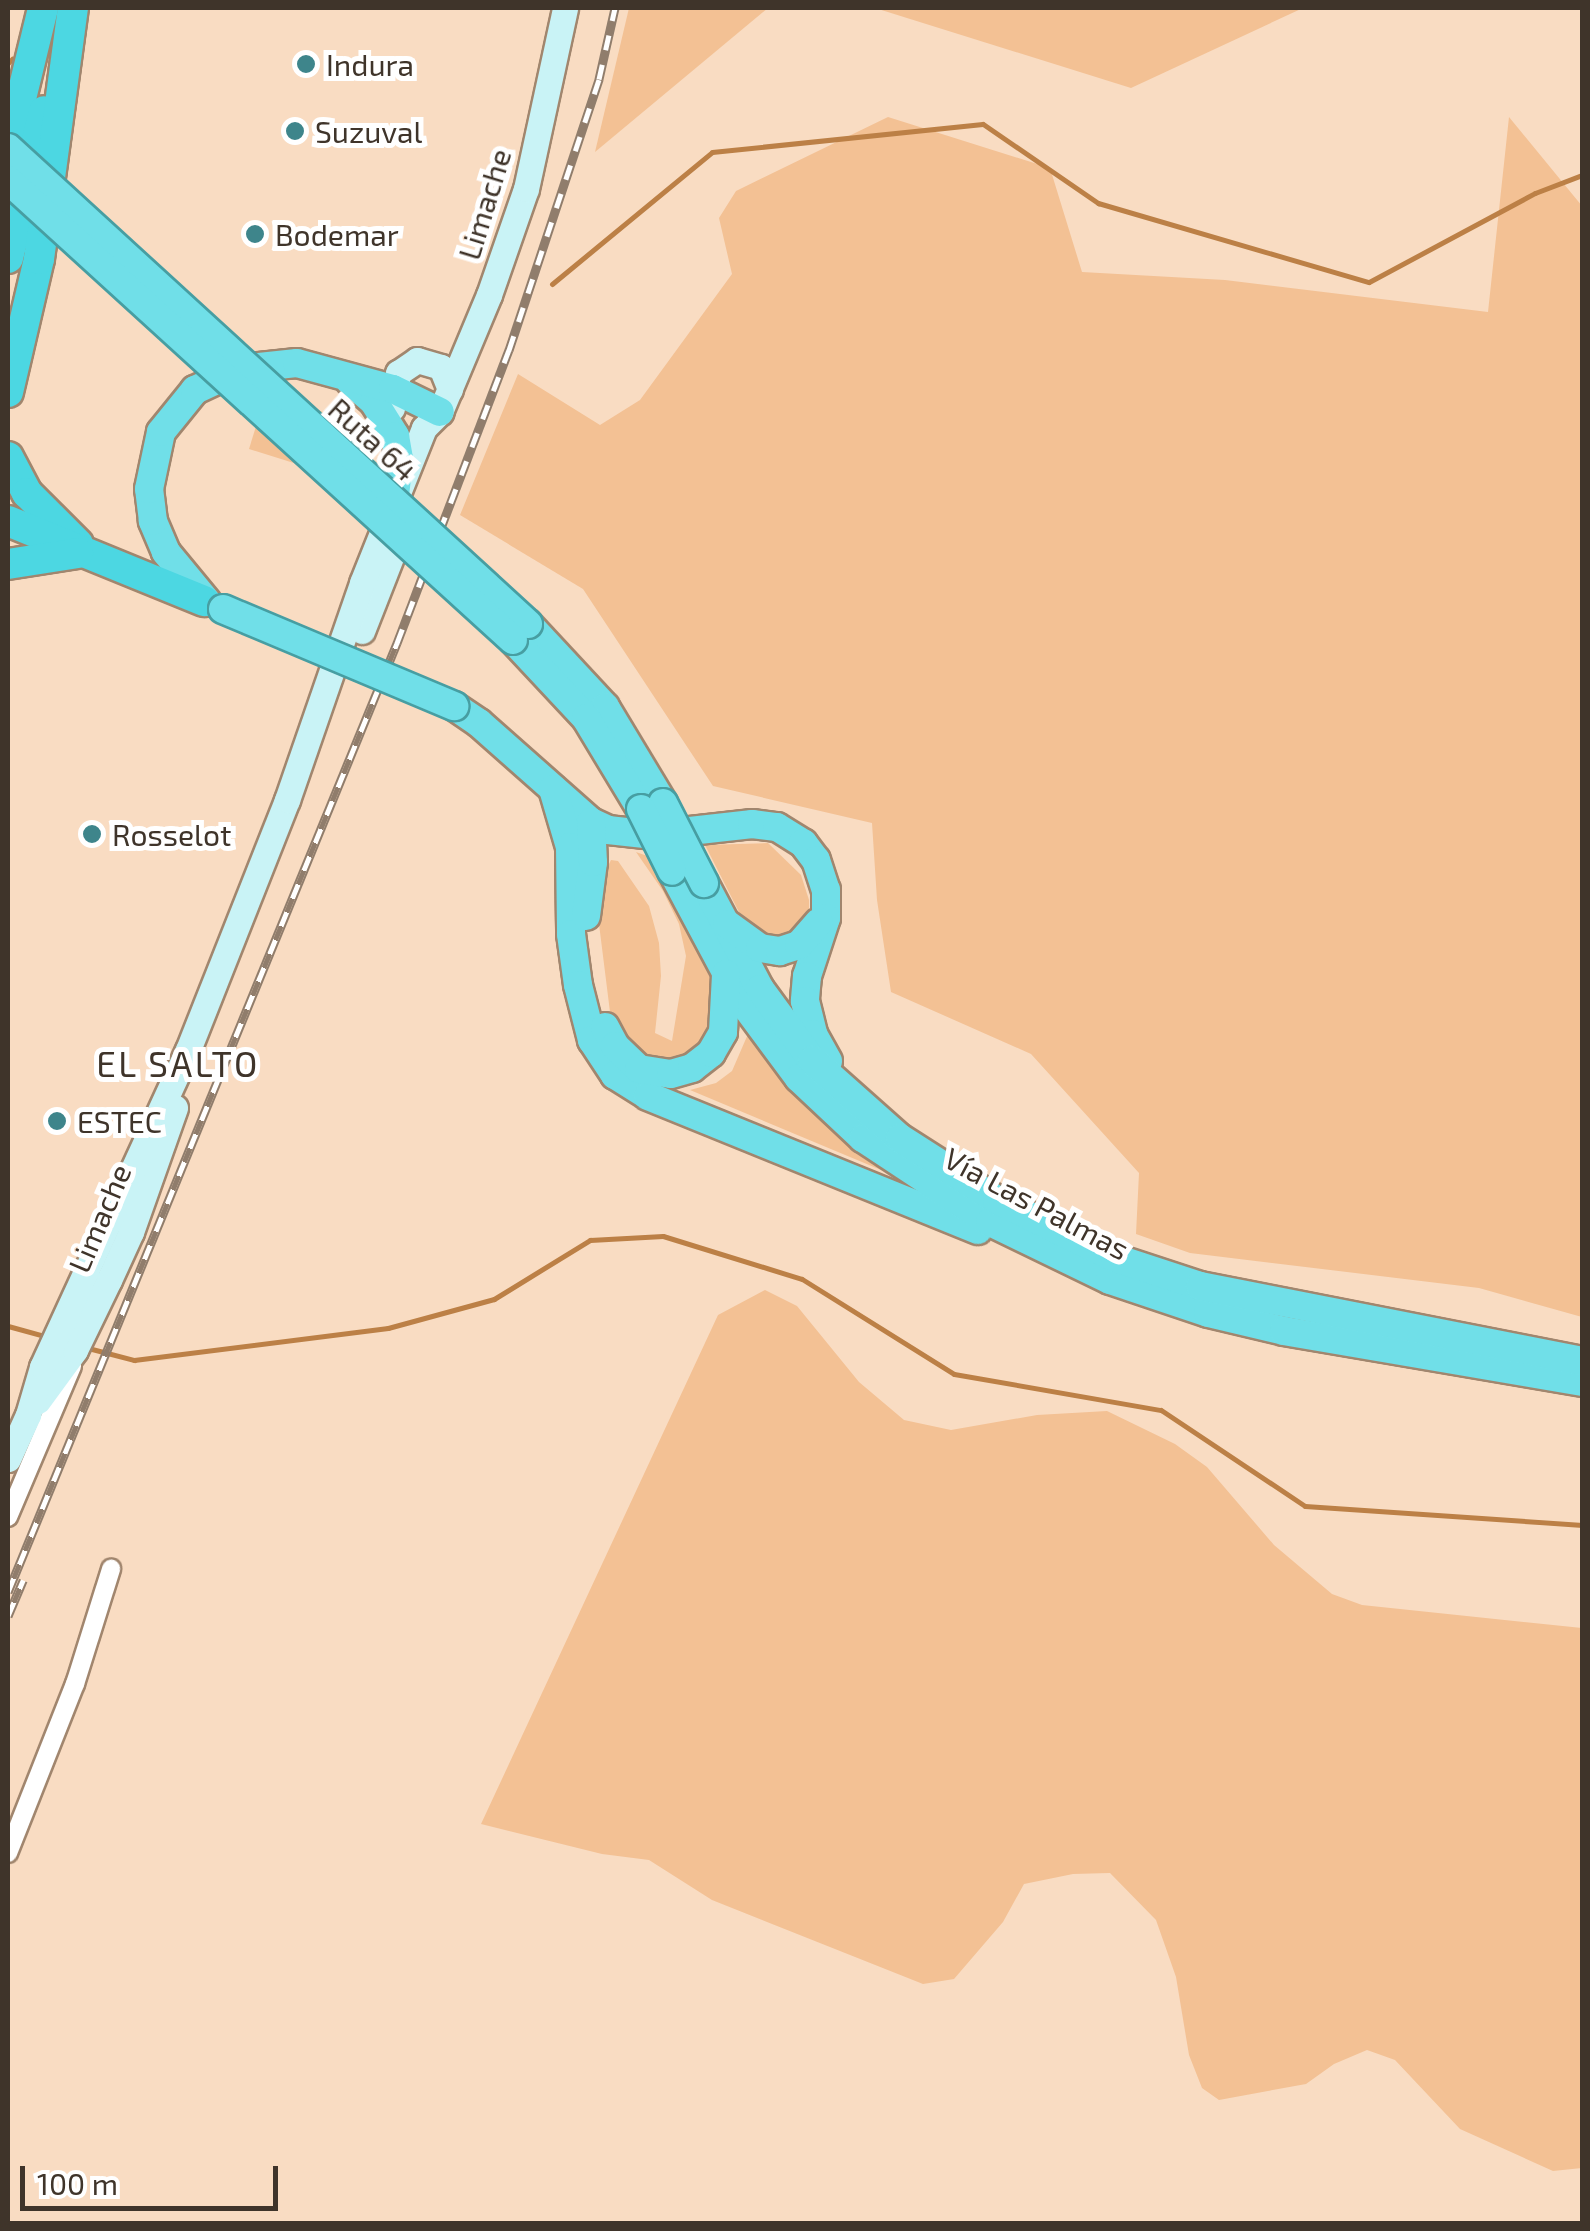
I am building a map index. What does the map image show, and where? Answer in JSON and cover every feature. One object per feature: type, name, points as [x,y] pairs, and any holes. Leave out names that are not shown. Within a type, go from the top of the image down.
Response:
[{"type":"highway","points":[[8,150],[44,8]]},
{"type":"highway","points":[[8,258],[71,8]]},
{"type":"highway","points":[[8,392],[39,259],[71,8]]},
{"type":"highway","name":"Ruta 64","points":[[8,150],[520,632],[652,806]]},
{"type":"highway","name":"Ruta 64","points":[[8,180],[520,632]]},
{"type":"highway","points":[[213,605],[166,552],[150,505],[152,460],[168,420],[195,390],[240,369],[296,364],[444,400]]},
{"type":"highway","points":[[340,375],[374,402],[392,429],[399,451],[394,505]]},
{"type":"highway","points":[[8,457],[28,492],[87,553]]},
{"type":"highway","points":[[18,525],[454,706],[591,822],[618,833],[654,835],[736,824],[777,828],[794,835],[811,852],[824,879],[826,902],[824,927],[807,976],[807,1013],[818,1042],[861,1106]]},
{"type":"highway","points":[[8,564],[60,553],[87,553]]},
{"type":"highway","points":[[553,789],[570,847],[571,934],[578,985],[592,1040],[615,1075],[638,1092],[853,1180],[1053,1255]]},
{"type":"highway","name":"Vía Las Palmas","points":[[652,806],[672,871],[726,972],[778,1053],[841,1119],[936,1189],[1053,1255],[1139,1291],[1248,1323],[1582,1382]]},
{"type":"highway","name":"Vía Las Palmas","points":[[652,806],[704,883],[775,1012],[812,1060],[861,1106],[926,1156],[997,1200],[1136,1265],[1258,1300],[1582,1361]]},
{"type":"highway","points":[[591,822],[593,862],[586,915],[600,1014],[609,1036],[630,1062],[649,1073],[671,1074],[702,1062],[723,1032],[726,972]]},
{"type":"highway","points":[[593,862],[618,833]]},
{"type":"highway","points":[[721,918],[751,943],[780,950],[807,939],[826,902]]},
{"type":"main road","name":"Limache","points":[[287,800],[318,704],[424,428],[444,400],[489,295],[526,189],[565,8]]},
{"type":"main road","points":[[392,429],[392,389],[403,367],[418,360],[441,367],[444,400]]},
{"type":"main road","name":"Limache","points":[[8,1459],[28,1415],[64,1361],[77,1308],[131,1232],[163,1148],[188,1050],[287,800],[338,692],[438,438],[444,400]]},
{"type":"street","name":"Limache","points":[[8,1517],[64,1361]]},
{"type":"street","points":[[8,1854],[75,1684],[111,1569]]},
{"type":"shaded area","points":[[629,8],[768,8],[595,152]]},
{"type":"shaded area","points":[[875,8],[1303,8],[1131,88]]},
{"type":"shaded area","points":[[888,117],[1050,168],[1082,272],[1225,280],[1488,312],[1509,117],[1582,206],[1582,1317],[1479,1288],[1190,1253],[1136,1234],[1139,1173],[1031,1054],[891,992],[877,900],[872,823],[713,786],[583,589],[460,515],[518,374],[600,425],[640,400],[732,274],[719,218],[736,191]]},
{"type":"shaded area","points":[[266,394],[365,425],[348,480],[249,449]]},
{"type":"shaded area","points":[[768,843],[801,875],[809,900],[809,916],[795,932],[780,939],[757,934],[740,914],[705,845]]},
{"type":"shaded area","points":[[636,852],[656,859],[702,943],[717,987],[718,1018],[695,1052],[660,1068],[627,1046],[610,1012],[597,908],[605,872],[611,860],[618,861],[649,906],[659,943],[661,976],[655,1033],[672,1041],[686,956],[679,924],[663,891]]},
{"type":"shaded area","points":[[748,1034],[806,1107],[917,1185],[690,1090],[716,1083],[732,1071]]},
{"type":"shaded area","points":[[765,1290],[797,1306],[859,1382],[904,1420],[951,1430],[1037,1415],[1107,1411],[1175,1444],[1207,1467],[1274,1545],[1332,1594],[1362,1605],[1582,1628],[1582,2168],[1553,2171],[1460,2129],[1395,2060],[1367,2050],[1334,2064],[1306,2084],[1219,2100],[1202,2088],[1189,2055],[1176,1977],[1156,1920],[1110,1873],[1073,1874],[1024,1884],[1003,1922],[954,1979],[923,1984],[712,1900],[649,1860],[602,1854],[481,1824],[718,1315]]},
{"type":"waterway","points":[[8,63],[12,59]]},
{"type":"waterway","points":[[552,284],[712,152],[983,124],[1098,203],[1369,282],[1535,193],[1582,175]]},
{"type":"waterway","points":[[88,1348],[134,1360],[388,1328],[494,1299],[590,1240],[663,1236],[802,1279],[954,1374],[1161,1410],[1305,1506],[1582,1525]]},
{"type":"waterway","points":[[8,1326],[48,1337]]},
{"type":"railway","points":[[8,1592],[397,643],[509,350],[599,79],[615,8]]},
{"type":"railway","points":[[8,1616],[23,1580]]},
{"type":"place","name":"Indura","points":[[306,64]]},
{"type":"place","name":"Suzuval","points":[[295,131]]},
{"type":"place","name":"Bodemar","points":[[255,234]]},
{"type":"place","name":"Rosselot","points":[[92,834]]},
{"type":"place","name":"ESTEC","points":[[57,1121]]},
{"type":"district","name":"EL SALTO","points":[[178,1063]]}]
